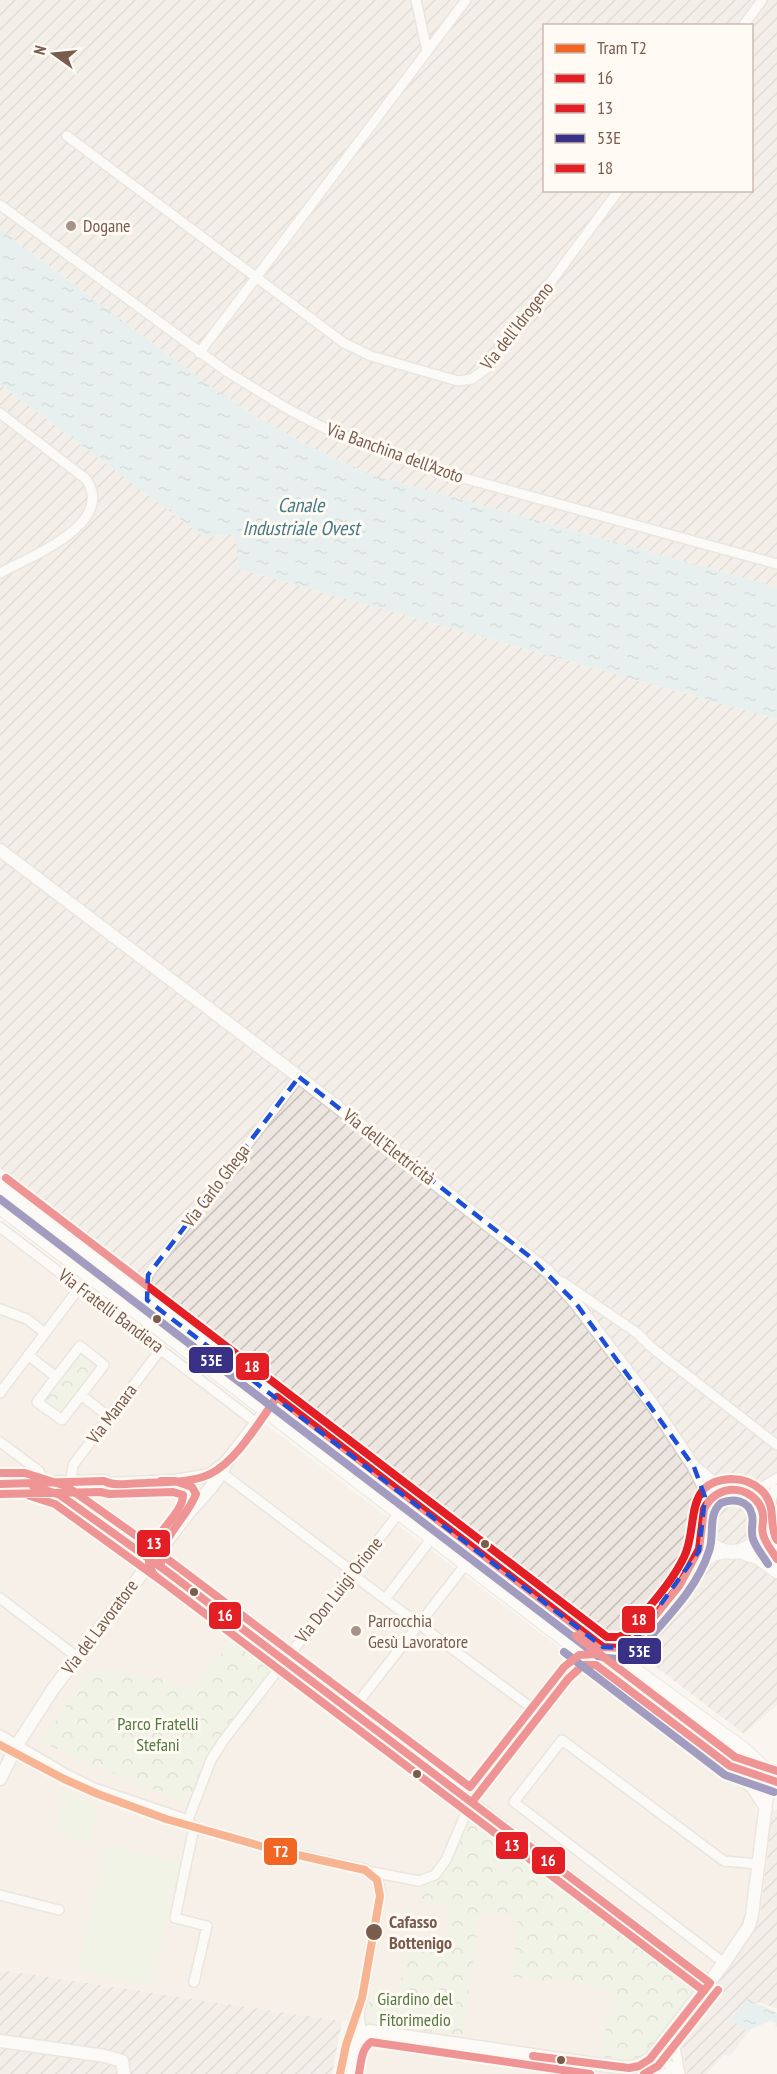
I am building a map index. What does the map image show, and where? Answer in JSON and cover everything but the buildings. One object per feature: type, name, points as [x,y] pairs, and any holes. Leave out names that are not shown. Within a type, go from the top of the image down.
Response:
[{"type":"main road","name":"Via Fratelli Bandiera","points":[[0,1186],[603,1647],[742,1749],[766,1770],[773,1780]]},
{"type":"main road","name":"Via Fratelli Bandiera","points":[[0,1207],[730,1766],[773,1780]]},
{"type":"main road","points":[[724,1551],[715,1547],[708,1540],[701,1523],[705,1505],[711,1498],[727,1490],[745,1492],[759,1504],[762,1513],[762,1531],[774,1555]]},
{"type":"main road","points":[[739,1551],[749,1547],[762,1531]]},
{"type":"main road","points":[[627,1665],[627,1658],[633,1643],[688,1572],[699,1551],[703,1532]]},
{"type":"main road","points":[[688,1572],[713,1554],[724,1551],[739,1551],[759,1557],[777,1571]]},
{"type":"main road","points":[[603,1647],[620,1648],[633,1643]]},
{"type":"main road","points":[[730,1766],[741,1762],[742,1749]]},
{"type":"street","points":[[416,0],[427,51]]},
{"type":"street","points":[[199,353],[466,0]]},
{"type":"street","points":[[744,24],[762,0]]},
{"type":"street","name":"Via dell'Idrogeno","points":[[67,136],[344,343],[362,352],[454,380],[467,380],[487,368],[618,192]]},
{"type":"street","name":"Via Banchina dell'Azoto","points":[[0,205],[199,353],[286,408],[330,431],[373,449],[477,483],[777,564]]},
{"type":"street","points":[[0,413],[88,481],[92,492],[92,503],[80,527],[70,535],[0,573]]},
{"type":"street","name":"Via dell'Elettricità","points":[[0,850],[299,1077],[547,1271],[637,1333],[651,1347],[777,1444]]},
{"type":"street","name":"Via Carlo Ghega","points":[[147,1300],[148,1275],[299,1077]]},
{"type":"street","name":"Via Fratelli Bandiera","points":[[0,1227],[250,1418]]},
{"type":"street","points":[[547,1271],[575,1302],[652,1404],[694,1467],[704,1487],[705,1505]]},
{"type":"street","points":[[0,1393],[80,1288]]},
{"type":"street","points":[[0,1309],[27,1319],[45,1333]]},
{"type":"street","points":[[80,1346],[104,1365],[62,1420],[37,1402],[56,1377],[80,1346]]},
{"type":"street","name":"Via Manara","points":[[71,1481],[73,1465],[161,1349]]},
{"type":"street","points":[[28,1355],[56,1377]]},
{"type":"street","points":[[81,1395],[109,1417]]},
{"type":"street","name":"Via del Lavoratore","points":[[0,1779],[16,1745],[52,1689],[157,1563],[162,1547],[277,1397]]},
{"type":"street","points":[[0,1442],[39,1471],[44,1482]]},
{"type":"street","points":[[98,1520],[85,1505],[84,1498],[96,1488],[109,1484],[175,1480],[209,1475],[225,1467],[385,1599],[540,1714]]},
{"type":"street","points":[[694,1467],[712,1482],[727,1490]]},
{"type":"street","points":[[745,1492],[759,1489],[777,1478]]},
{"type":"street","points":[[0,1484],[104,1480],[109,1484]]},
{"type":"street","points":[[175,1480],[192,1487],[196,1494],[190,1511]]},
{"type":"street","points":[[23,1483],[60,1494],[98,1520],[285,1659],[710,1983]]},
{"type":"street","points":[[762,1513],[766,1501],[776,1486]]},
{"type":"street","points":[[774,1555],[770,1503],[776,1486]]},
{"type":"street","name":"Via Don Luigi Orione","points":[[194,1982],[207,1926],[175,1918],[192,1826],[211,1761],[223,1741],[285,1659],[399,1513]]},
{"type":"street","points":[[385,1599],[432,1538]]},
{"type":"street","points":[[135,1547],[147,1550],[162,1547]]},
{"type":"street","points":[[352,1710],[466,1564]]},
{"type":"street","points":[[0,1598],[77,1657]]},
{"type":"street","points":[[0,1735],[94,1788],[192,1826],[279,1850],[372,1872],[423,1881],[438,1872],[472,1802],[540,1714],[578,1668],[583,1665],[596,1665]]},
{"type":"street","points":[[724,1963],[514,1802],[562,1740],[724,1861],[759,1864]]},
{"type":"street","name":"Via Fratelli Bandiera","points":[[730,1766],[753,1788],[766,1809]]},
{"type":"street","points":[[639,2067],[655,2053],[710,1983],[749,1926],[766,1809],[773,1780]]},
{"type":"street","points":[[766,1809],[777,1797]]},
{"type":"street","points":[[372,1872],[380,1883],[381,1896]]},
{"type":"street","points":[[348,2074],[354,2048],[362,2034],[359,2016],[381,1896],[387,1883],[402,1878]]},
{"type":"street","points":[[0,1895],[59,1910]]},
{"type":"street","points":[[362,2034],[374,2031],[556,2059],[629,2068],[639,2067],[667,2074]]},
{"type":"street","points":[[672,2031],[679,2074]]},
{"type":"street","points":[[0,2041],[105,2056],[122,2061],[125,2073]]},
{"type":"street","points":[[655,2053],[679,2074]]},
{"type":"highlighted area","points":[[299,1077],[529,1256],[575,1302],[694,1467],[705,1497],[699,1551],[633,1643],[620,1648],[603,1647],[147,1300],[148,1275]]},
{"type":"shaded area","points":[[0,0],[777,0],[777,587],[372,475],[311,447],[255,416],[206,383],[0,229]]},
{"type":"shaded area","points":[[0,384],[204,537],[236,534],[239,569],[777,719],[777,1705],[744,1734],[0,1168]]},
{"type":"shaded area","points":[[0,1223],[755,1796],[760,1918],[680,2032],[687,2074],[597,2074],[526,2062],[523,2074],[355,2074],[364,2024],[0,1970]]},
{"type":"shaded area","points":[[777,1809],[777,2008],[749,2000],[734,2017],[750,2030],[730,2056],[723,2055],[707,2074],[687,2074],[680,2032],[760,1918],[772,1812]]},
{"type":"shaded area","points":[[0,1970],[342,2021],[332,2074],[0,2074]]},
{"type":"shaded area","points":[[525,2062],[597,2074],[523,2074]]},
{"type":"green space","points":[[80,1351],[99,1364],[61,1415],[43,1401]]},
{"type":"green space","name":"Parco Fratelli Stefani","points":[[237,1633],[279,1662],[209,1756],[187,1804],[40,1742],[92,1670],[157,1678],[177,1685],[196,1687]]},
{"type":"green space","points":[[64,1792],[98,1807],[89,1845],[56,1831],[62,1801],[66,1803],[68,1799],[61,1797]]},
{"type":"green space","name":"Giardino del Fitorimedio","points":[[475,1807],[701,1984],[662,2037],[639,2058],[610,2059],[602,2056],[607,2018],[616,2019],[618,2006],[614,2000],[616,1997],[607,1990],[556,1978],[539,1982],[512,1977],[518,1917],[480,1910],[463,2035],[366,2023],[371,1992],[398,1997],[408,1944],[446,1950],[450,1906],[422,1899],[422,1885],[436,1880],[445,1872]]},
{"type":"green space","points":[[106,1845],[180,1862],[152,1986],[78,1970]]},
{"type":"water","name":"Canale Industriale Ovest","points":[[0,229],[206,383],[255,416],[311,447],[372,475],[777,587],[777,719],[239,569],[235,534],[204,537],[0,384]]},
{"type":"water","points":[[748,1999],[777,2013],[777,2027],[776,2023],[770,2021],[746,2031],[731,2019]]},
{"type":"tram line","name":"T2","points":[[0,1745],[64,1779],[166,1819],[271,1849],[365,1870],[377,1880],[380,1896],[362,1998],[346,2045],[340,2074]]},
{"type":"transit line","name":"18","points":[[6,1178],[607,1637],[627,1634],[672,1578],[684,1557],[695,1508],[705,1488],[716,1482],[731,1479],[753,1484],[768,1499],[777,1540]]},
{"type":"transit line","name":"53E","points":[[0,1199],[598,1656],[619,1658],[629,1657],[638,1652],[678,1605],[693,1585],[705,1563],[711,1545],[714,1513],[721,1503],[735,1501],[748,1506],[753,1521],[753,1539],[768,1564]]},
{"type":"transit line","name":"16","points":[[0,1484],[104,1481],[124,1484],[178,1482],[203,1477],[220,1468],[239,1450],[277,1397],[603,1647],[620,1648],[633,1643],[679,1586],[699,1549],[704,1509],[717,1494],[735,1490],[746,1493],[756,1500],[762,1509],[764,1537],[777,1559]]},
{"type":"transit line","name":"18","points":[[0,1473],[25,1473],[66,1486],[138,1537],[470,1787],[564,1667],[579,1655],[596,1654]]},
{"type":"transit line","name":"16","points":[[161,1481],[175,1481],[192,1487],[196,1494],[164,1547],[161,1567],[710,1983]]},
{"type":"transit line","name":"16","points":[[33,1486],[60,1495],[176,1578]]},
{"type":"transit line","name":"13","points":[[0,1494],[173,1492],[183,1495],[176,1514],[154,1543],[150,1553],[149,1564],[154,1575],[704,1991]]},
{"type":"transit line","name":"13","points":[[30,1496],[55,1504],[170,1587]]},
{"type":"transit line","name":"18","points":[[576,1636],[735,1757],[777,1771]]},
{"type":"transit line","name":"53E","points":[[564,1652],[725,1775],[774,1792]]},
{"type":"transit line","name":"16","points":[[472,1802],[568,1679],[583,1665],[596,1665],[730,1766],[777,1782]]},
{"type":"transit line","name":"16","points":[[533,2056],[629,2068],[639,2066],[650,2059],[710,1983]]},
{"type":"transit line","name":"13","points":[[644,2074],[658,2066],[718,1990]]},
{"type":"transit line","name":"13","points":[[359,2074],[363,2052],[371,2042],[590,2074]]},
{"type":"place","name":"Dogane","points":[[71,226]]},
{"type":"place","name":"Parrocchia Gesù Lavoratore","points":[[356,1631]]},
{"type":"place","name":"Cafasso Bottenigo","points":[[374,1932]]}]
